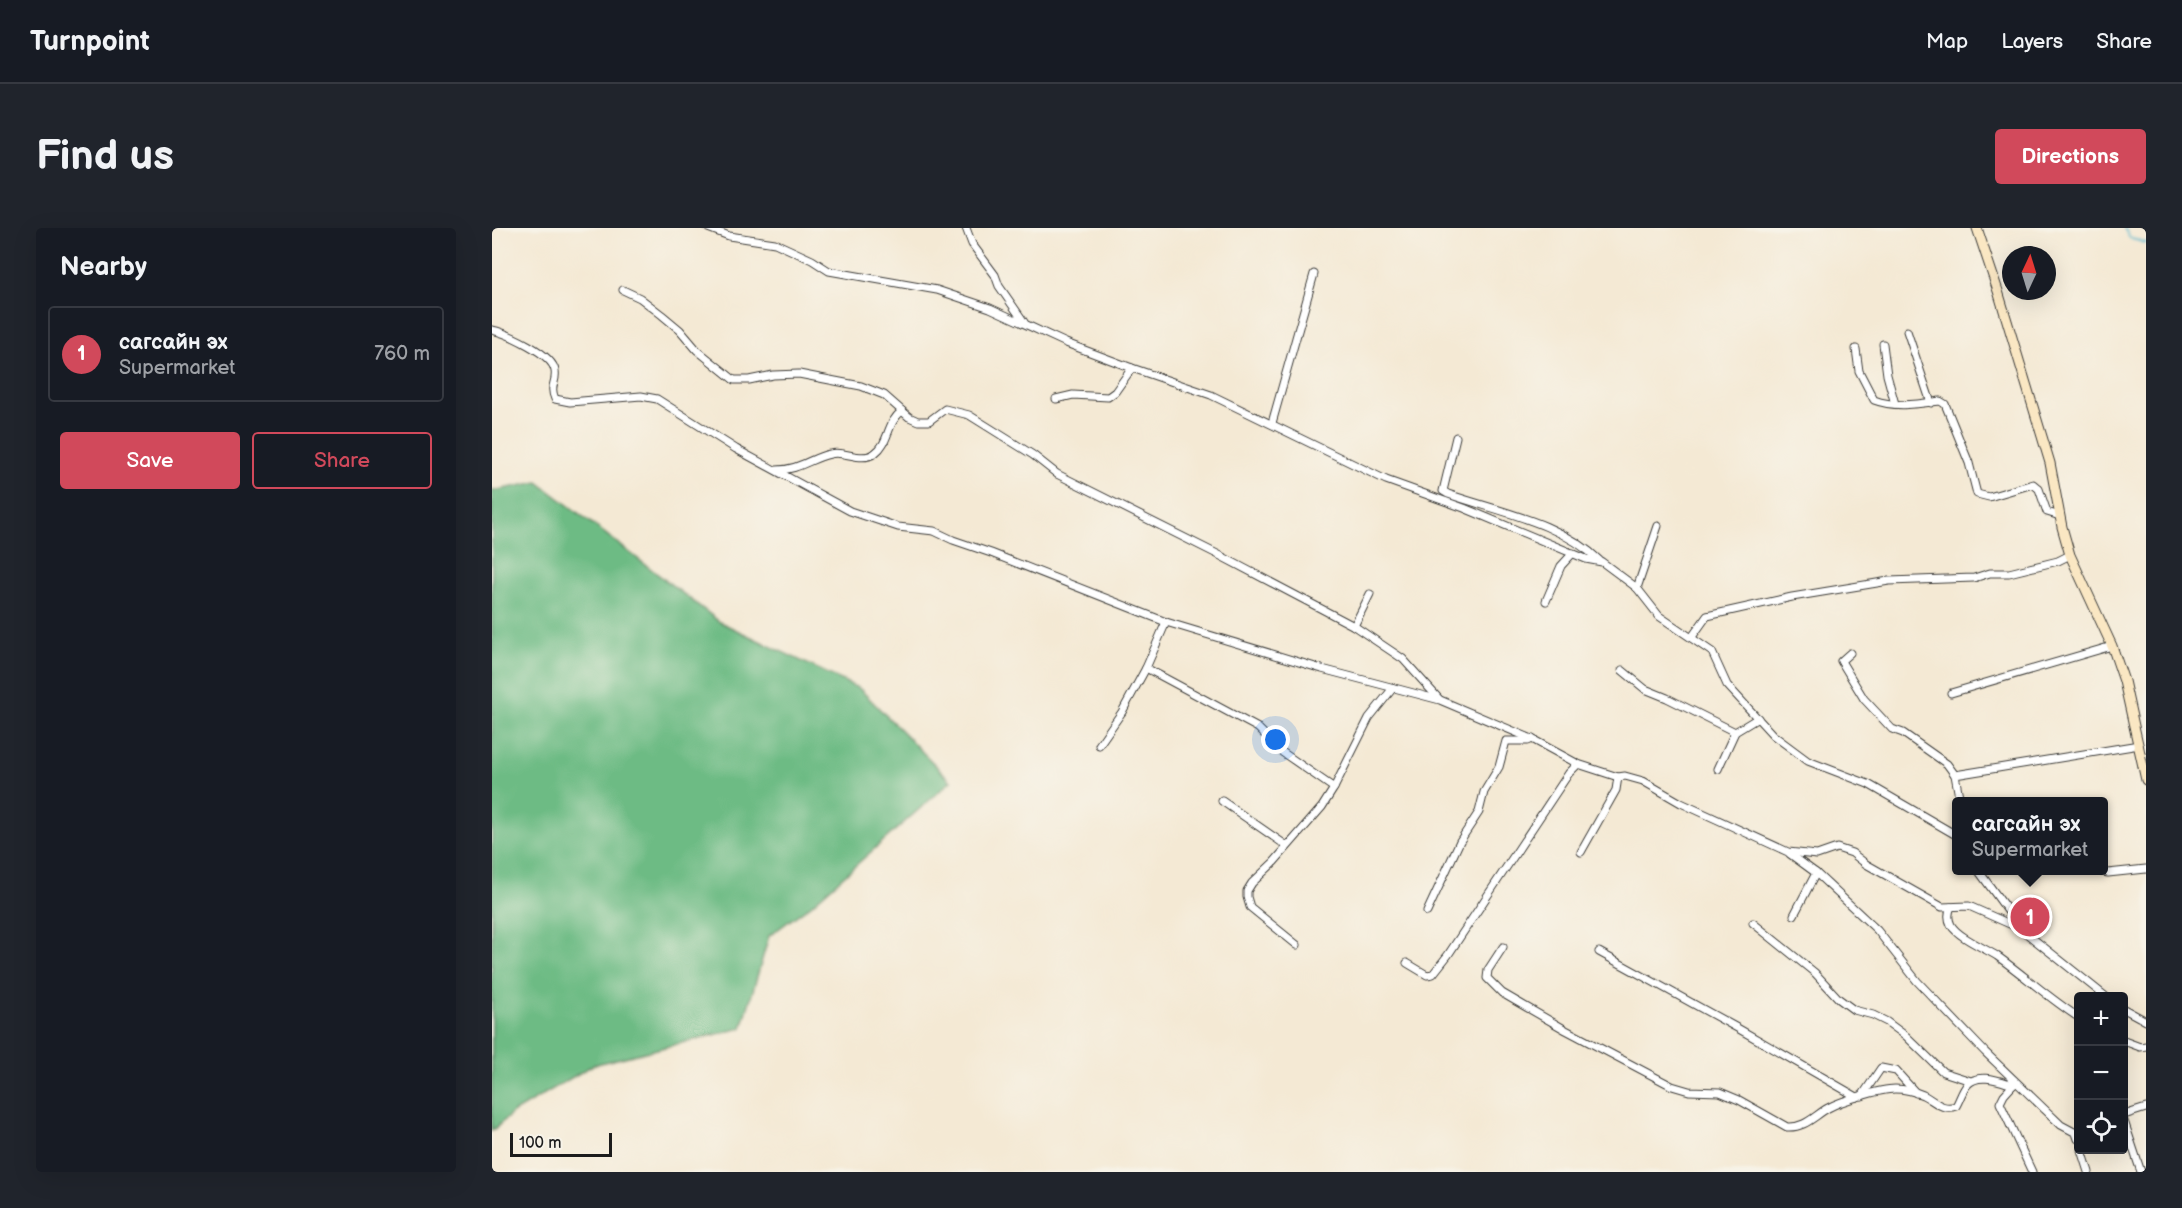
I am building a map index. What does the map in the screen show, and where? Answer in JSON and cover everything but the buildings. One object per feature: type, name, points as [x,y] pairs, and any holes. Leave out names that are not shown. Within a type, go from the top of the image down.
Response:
[{"type":"main road","points":[[1977,228],[2050,463],[2070,555],[2112,646],[2124,681],[2146,780]]},
{"type":"street","points":[[708,228],[729,236],[775,243],[812,260],[829,271],[937,290],[990,308],[1132,368],[1211,394],[1386,480],[1464,508],[1573,553],[1602,562]]},
{"type":"street","points":[[966,228],[972,244],[995,275],[999,286],[1025,324]]},
{"type":"street","points":[[1272,423],[1314,274]]},
{"type":"street","points":[[623,290],[640,298],[662,315],[680,330],[697,350],[734,380],[749,380],[773,375],[813,376],[861,386],[884,394],[902,411],[918,421],[929,421],[945,409],[969,415],[1033,455],[1057,474],[1354,626],[1403,660],[1440,700]]},
{"type":"street","points":[[492,330],[520,340],[545,356],[555,371],[552,391],[555,399],[570,402],[641,396],[657,399],[736,449],[850,511],[898,527],[934,531],[1166,622],[1440,700],[1532,739],[1578,764],[1618,777],[1625,776],[1643,780],[1681,803],[1788,852],[1816,873],[1877,930],[1917,981],[2015,1083],[2061,1125],[2074,1133]]},
{"type":"street","points":[[1907,331],[1931,403]]},
{"type":"street","points":[[1883,344],[1887,375],[1895,404]]},
{"type":"street","points":[[1856,350],[1859,371],[1874,399],[1895,404],[1940,402],[1946,406],[1969,462],[1977,494],[1989,497],[2033,484],[2039,489],[2047,512],[2060,516]]},
{"type":"street","points":[[1056,399],[1073,395],[1108,397],[1115,392],[1132,368]]},
{"type":"street","points":[[774,470],[807,464],[830,453],[863,458],[874,454],[882,446],[893,418],[902,411]]},
{"type":"street","points":[[1456,437],[1443,491],[1480,506],[1559,532],[1584,546],[1637,588],[1659,616],[1712,652],[1727,685],[1773,735],[1808,761],[1868,784],[1952,833]]},
{"type":"street","points":[[1464,508],[1480,506]]},
{"type":"street","points":[[1637,588],[1658,526]]},
{"type":"street","points":[[1546,601],[1561,566],[1573,553]]},
{"type":"street","points":[[1692,637],[1707,616],[1792,597],[1889,581],[1974,578],[1990,573],[2009,573],[2058,561],[2070,555]]},
{"type":"street","points":[[1354,626],[1370,594]]},
{"type":"street","points":[[1099,745],[1127,703],[1146,668],[1166,622]]},
{"type":"street","points":[[1951,693],[2112,646]]},
{"type":"street","points":[[1850,653],[1841,661],[1864,699],[1892,729],[1903,733],[1947,764],[1955,775],[1958,797]]},
{"type":"street","points":[[1146,668],[1258,728],[1282,752],[1334,788]]},
{"type":"street","points":[[1622,670],[1645,689],[1735,732]]},
{"type":"street","points":[[1297,945],[1250,907],[1246,897],[1252,883],[1274,862],[1322,807],[1369,718],[1393,688]]},
{"type":"street","points":[[1718,769],[1735,732],[1758,718]]},
{"type":"street","points":[[1427,912],[1460,841],[1479,812],[1484,792],[1499,768],[1506,741],[1532,739]]},
{"type":"street","points":[[1955,775],[2139,745]]},
{"type":"street","points":[[1407,963],[1427,975],[1432,974],[1448,955],[1569,773],[1578,764]]},
{"type":"street","points":[[1581,852],[1616,790],[1618,777]]},
{"type":"street","points":[[1222,801],[1287,846]]},
{"type":"street","points":[[1788,852],[1817,855],[1837,848],[1852,853],[1866,864],[1942,907],[1969,906],[2021,929],[2100,992]]},
{"type":"street","points":[[2108,873],[2146,869]]},
{"type":"street","points":[[1794,915],[1816,873]]},
{"type":"street","points":[[1982,875],[2021,929]]},
{"type":"street","points":[[1951,907],[1948,914],[1951,924],[1958,932],[1995,956],[2051,1000],[2074,1014]]},
{"type":"street","points":[[1753,923],[1815,973],[1839,999],[1854,1010],[1887,1022],[1906,1036],[1943,1071],[1971,1081]]},
{"type":"street","points":[[1503,947],[1488,970],[1487,978],[1502,993],[1672,1086],[1689,1091],[1720,1092],[1787,1126],[1796,1128],[1828,1108],[1859,1097],[1895,1089],[1916,1093],[1943,1108],[1950,1108],[1956,1106],[1971,1081],[1980,1078],[2015,1083]]},
{"type":"street","points":[[1599,952],[1859,1097]]},
{"type":"street","points":[[2128,1011],[2146,1021]]},
{"type":"street","points":[[2128,1042],[2140,1047],[2146,1046]]},
{"type":"street","points":[[1859,1097],[1881,1068],[1896,1071],[1916,1093]]},
{"type":"street","points":[[2015,1083],[2000,1103],[2031,1172]]},
{"type":"street","points":[[2128,1114],[2146,1108]]},
{"type":"street","points":[[2128,1133],[2141,1172]]},
{"type":"street","points":[[2084,1154],[2089,1172]]},
{"type":"green space","points":[[538,482],[720,622],[860,689],[951,781],[811,905],[769,936],[742,1028],[593,1065],[514,1112],[492,1131],[492,491]]},
{"type":"waterway","points":[[2124,228],[2130,238],[2146,243]]},
{"type":"place","name":"сагсайн эх","points":[[2030,917]]}]
